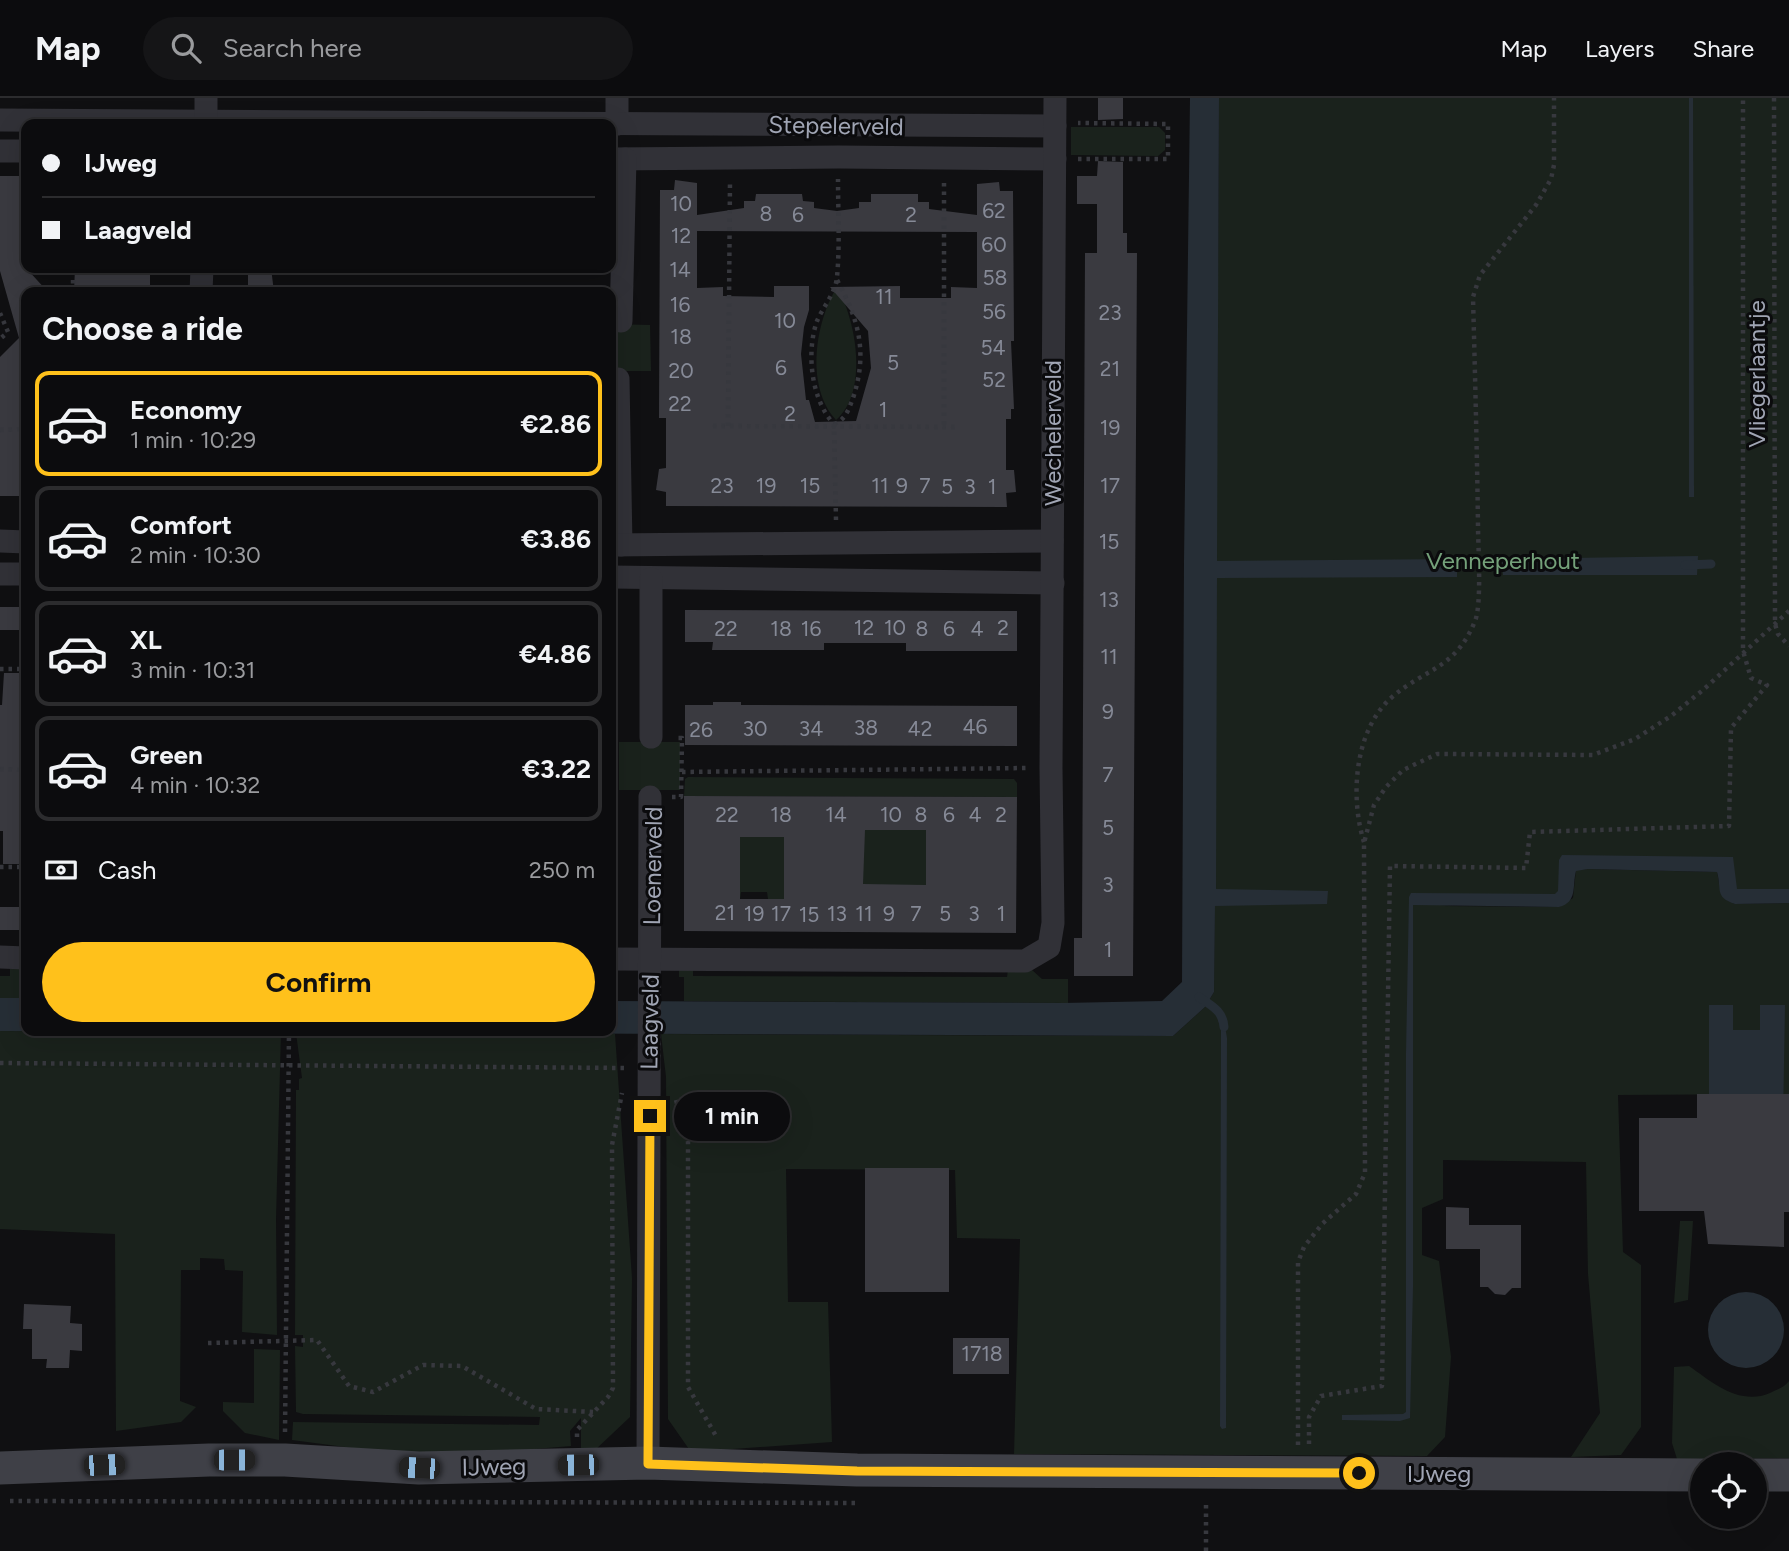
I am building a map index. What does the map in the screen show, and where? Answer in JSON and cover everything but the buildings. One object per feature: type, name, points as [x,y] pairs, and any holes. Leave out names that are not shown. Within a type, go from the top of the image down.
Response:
[{"type":"street","points":[[206,98],[206,119]]},
{"type":"street","points":[[617,98],[617,124]]},
{"type":"street","name":"Wechelerveld","points":[[1049,947],[1053,923],[1052,541],[1061,159],[1061,124],[1055,98]]},
{"type":"street","name":"Stepelerveld","points":[[0,120],[21,120]]},
{"type":"street","name":"Stepelerveld","points":[[617,124],[1061,124]]},
{"type":"street","points":[[0,150],[21,151]]},
{"type":"street","name":"Stepelerveld","points":[[621,321],[618,159],[1061,159]]},
{"type":"street","points":[[618,379],[616,545],[1052,541]]},
{"type":"street","points":[[0,541],[21,542]]},
{"type":"street","points":[[0,574],[21,574]]},
{"type":"street","points":[[616,577],[1053,583]]},
{"type":"street","points":[[651,579],[651,737]]},
{"type":"street","name":"Loenerveld","points":[[650,797],[651,970]]},
{"type":"street","name":"Laagveld","points":[[616,960],[651,970],[1025,961],[1049,947]]},
{"type":"street","points":[[0,957],[21,958]]},
{"type":"street","name":"Laagveld","points":[[648,1464],[651,970]]},
{"type":"street","name":"IJweg","points":[[0,1468],[209,1460],[285,1460],[419,1468],[718,1465],[1206,1489],[1303,1473],[1690,1475]]},
{"type":"street","points":[[1767,1475],[1789,1475]]},
{"type":"path","points":[[1364,843],[1357,820],[1355,797],[1358,762],[1370,729],[1390,699],[1442,666],[1458,651],[1476,619],[1479,564],[1474,298],[1480,275],[1536,205],[1551,179],[1554,165],[1554,98]]},
{"type":"path","points":[[1303,1473],[1309,1416],[1321,1396],[1382,1386],[1390,866],[1526,869],[1530,832],[1729,826],[1731,728],[1767,685],[1751,678],[1743,651],[1743,98]]},
{"type":"path","name":"Vliegerlaantje","points":[[1774,98],[1775,624]]},
{"type":"path","points":[[1061,124],[1168,124],[1168,159],[1061,159]]},
{"type":"path","points":[[836,545],[834,425],[826,414],[815,384],[812,356],[815,328],[837,280],[839,157]]},
{"type":"path","points":[[728,426],[730,173]]},
{"type":"path","points":[[944,174],[944,427]]},
{"type":"path","points":[[834,425],[844,418],[852,400],[860,371],[861,353],[853,309],[837,280]]},
{"type":"path","points":[[0,313],[8,332],[0,339]]},
{"type":"path","points":[[713,426],[959,427]]},
{"type":"path","points":[[0,429],[21,429]]},
{"type":"path","points":[[1303,1473],[1298,1262],[1304,1247],[1322,1224],[1356,1194],[1365,1172],[1364,843],[1374,805],[1386,787],[1403,771],[1437,754],[1593,755],[1635,739],[1671,716],[1703,690],[1789,611]]},
{"type":"path","points":[[1775,624],[1778,634],[1789,646]]},
{"type":"path","points":[[0,669],[21,669]]},
{"type":"path","name":"Loenerveld","points":[[650,797],[681,797],[682,772],[682,738],[651,737]]},
{"type":"path","points":[[682,772],[1051,768]]},
{"type":"path","points":[[0,769],[21,770]]},
{"type":"path","points":[[0,867],[21,867]]},
{"type":"path","points":[[285,1502],[289,1036]]},
{"type":"path","points":[[624,1060],[624,1076]]},
{"type":"path","points":[[0,1063],[287,1063],[625,1068]]},
{"type":"path","points":[[580,1503],[577,1430],[612,1388],[612,1145],[624,1084]]},
{"type":"path","points":[[676,1098],[688,1142],[688,1387],[717,1438],[716,1503]]},
{"type":"path","points":[[208,1343],[317,1340],[349,1386],[373,1392],[423,1364],[463,1366],[536,1409],[593,1412]]},
{"type":"path","points":[[1192,1504],[1206,1489]]},
{"type":"path","points":[[1206,1489],[1220,1504]]},
{"type":"path","points":[[1206,1489],[1206,1551]]},
{"type":"path","name":"IJweg","points":[[0,1501],[870,1503]]},
{"type":"green space","name":"Venneperhout","points":[[1219,98],[1789,98],[1789,896],[1726,897],[1724,864],[1571,863],[1570,897],[1441,906],[1559,907],[1573,898],[1576,870],[1588,869],[1717,872],[1722,895],[1729,902],[1789,903],[1789,1094],[1618,1095],[1623,1252],[1641,1265],[1641,1427],[1621,1455],[1571,1457],[1600,1413],[1588,1274],[1586,1162],[1443,1160],[1443,1199],[1422,1208],[1422,1255],[1439,1261],[1451,1357],[1445,1437],[1427,1456],[1014,1454],[1020,1239],[957,1238],[955,1170],[786,1169],[788,1302],[828,1302],[832,1442],[691,1452],[668,1419],[666,1077],[661,1034],[1173,1036],[1205,1007],[1214,992]]},
{"type":"green space","points":[[1071,127],[1159,127],[1165,133],[1165,150],[1158,156],[1071,155]]},
{"type":"green space","points":[[837,287],[854,336],[856,374],[853,392],[836,420],[826,406],[820,390],[817,354],[823,318]]},
{"type":"green space","points":[[616,324],[650,325],[651,371],[616,371]]},
{"type":"green space","points":[[619,742],[680,742],[680,790],[619,790]]},
{"type":"green space","points":[[685,779],[1014,779],[1017,783],[1017,797],[684,796]]},
{"type":"green space","points":[[851,830],[933,830],[1016,892],[893,885],[822,899],[768,899],[767,892],[741,892],[740,899],[713,891],[684,891],[684,837]]},
{"type":"green space","points":[[10,967],[21,967],[21,998],[0,998],[0,976],[10,976]]},
{"type":"green space","points":[[693,969],[693,976],[1007,977],[1008,970],[1032,970],[1042,979],[1068,979],[1068,1003],[684,1001],[684,977],[679,977],[679,970]]},
{"type":"green space","points":[[0,1031],[21,1031],[21,1036],[281,1036],[276,1219],[277,1335],[242,1332],[243,1271],[225,1270],[224,1259],[200,1258],[200,1270],[181,1270],[180,1401],[196,1407],[181,1422],[116,1431],[115,1234],[0,1229]]},
{"type":"green space","points":[[296,1036],[615,1036],[632,1278],[630,1417],[594,1451],[581,1451],[581,1418],[570,1431],[571,1446],[428,1458],[292,1440],[293,1422],[539,1425],[540,1417],[296,1412],[295,1346],[303,1347],[303,1335],[295,1335],[296,1090],[299,1090],[299,1079],[302,1078]]},
{"type":"green space","points":[[1680,1221],[1693,1221],[1688,1300],[1674,1303]]},
{"type":"green space","points":[[254,1349],[280,1350],[279,1440],[245,1433],[223,1411],[223,1402],[254,1403]]},
{"type":"green space","points":[[1689,1366],[1727,1391],[1748,1397],[1770,1393],[1789,1381],[1789,1458],[1767,1458],[1767,1452],[1690,1452],[1690,1459],[1677,1459],[1672,1443],[1674,1367]]},
{"type":"shaded area","points":[[1190,98],[1219,98],[1217,561],[1457,559],[1457,577],[1217,578],[1216,889],[1328,891],[1327,904],[1215,906],[1214,992],[1205,1007],[1173,1036],[616,1034],[616,1001],[1162,1001],[1182,982]]},
{"type":"shaded area","points":[[1689,98],[1693,98],[1694,497],[1689,497]]},
{"type":"shaded area","points":[[1698,556],[1697,575],[1503,575],[1502,559]]},
{"type":"shaded area","points":[[1562,855],[1733,857],[1737,889],[1789,889],[1789,903],[1735,904],[1728,901],[1721,895],[1717,872],[1588,869],[1576,871],[1572,897],[1559,907],[1413,905],[1413,1287],[1410,1418],[1400,1421],[1342,1420],[1342,1415],[1406,1412],[1409,897],[1411,893],[1555,894],[1558,891],[1559,860]]},
{"type":"shaded area","points":[[0,998],[21,998],[21,1031],[0,1031]]},
{"type":"shaded area","points":[[1709,1005],[1733,1005],[1733,1030],[1760,1030],[1760,1005],[1785,1005],[1783,1121],[1709,1102]]},
{"type":"shaded area","points":[[1223,1014],[1227,1038],[1226,1428],[1222,1429],[1221,1029],[1218,1020]]},
{"type":"shaded area","points":[[1754,1292],[1767,1298],[1778,1309],[1784,1322],[1782,1345],[1767,1362],[1754,1368],[1738,1368],[1725,1362],[1710,1345],[1708,1322],[1714,1309],[1731,1294]]},
{"type":"waterway","points":[[1685,565],[1711,564]]},
{"type":"waterway","points":[[1199,997],[1219,1013],[1224,1027]]},
{"type":"route","points":[[650,1116],[648,1464],[857,1471],[1359,1473]]}]
